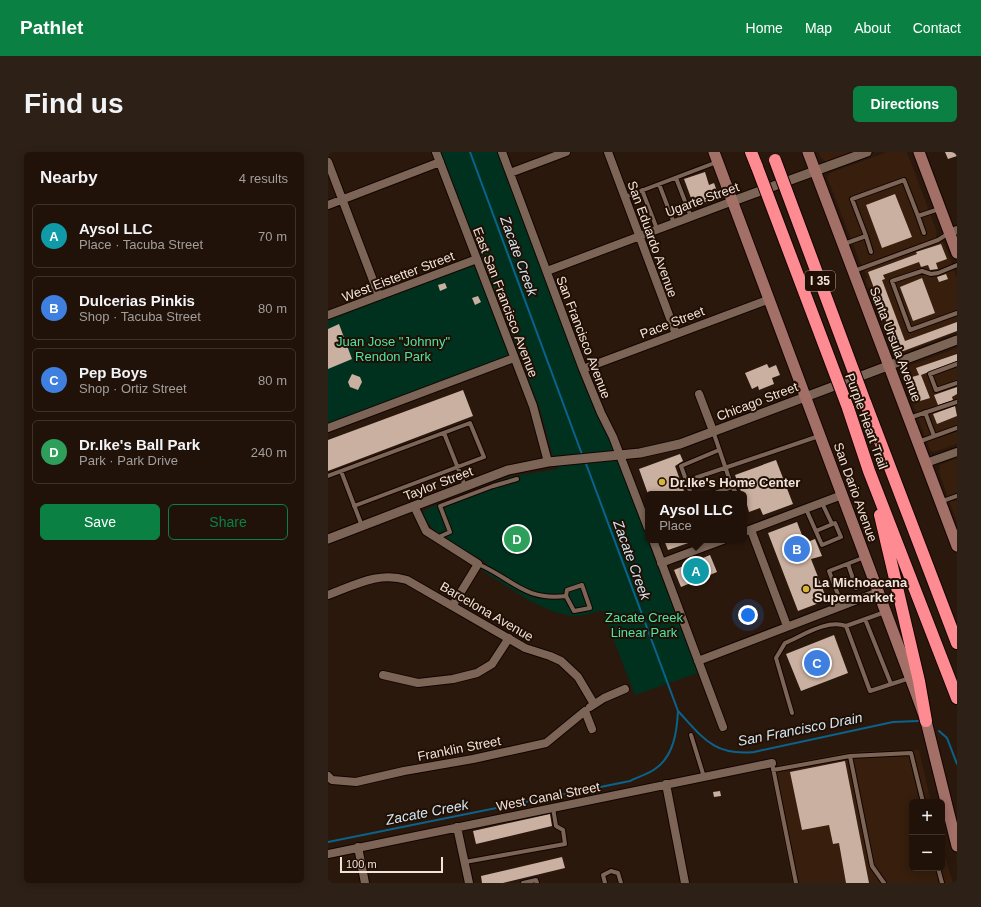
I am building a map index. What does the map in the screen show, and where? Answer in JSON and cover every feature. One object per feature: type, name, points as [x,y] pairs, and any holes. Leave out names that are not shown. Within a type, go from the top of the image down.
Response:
[{"type":"highway","name":"Purple Heart Trail","points":[[751,152],[848,408],[869,471],[957,698]]},
{"type":"highway","name":"Purple Heart Trail","points":[[774,156],[865,402],[957,643]]},
{"type":"highway","points":[[869,471],[919,681],[926,721]]},
{"type":"highway","points":[[949,622],[957,634]]},
{"type":"main road","name":"Santa Ursula Avenue","points":[[808,152],[957,545]]},
{"type":"main road","points":[[919,152],[940,208],[953,231],[957,253]]},
{"type":"main road","name":"San Dario Avenue","points":[[716,157],[911,678],[926,721],[942,799]]},
{"type":"main road","name":"San Dario Avenue","points":[[945,813],[957,846]]},
{"type":"street","name":"East San Francisco Avenue","points":[[436,152],[514,358],[534,406],[548,462]]},
{"type":"street","name":"San Francisco Avenue","points":[[502,152],[583,369],[621,456],[645,520]]},
{"type":"street","points":[[510,173],[566,152]]},
{"type":"street","name":"San Eduardo Avenue","points":[[608,152],[676,334]]},
{"type":"street","name":"Ugarte Street","points":[[547,271],[691,216],[867,152]]},
{"type":"street","points":[[328,162],[379,296]]},
{"type":"street","points":[[328,205],[440,162]]},
{"type":"street","name":"West Eistetter Street","points":[[328,315],[477,259]]},
{"type":"street","name":"Pace Street","points":[[583,369],[770,299]]},
{"type":"street","name":"Chicago Street","points":[[560,462],[621,456],[659,450],[957,340]]},
{"type":"street","points":[[328,428],[514,358]]},
{"type":"street","points":[[699,394],[713,431]]},
{"type":"street","points":[[926,463],[957,452]]},
{"type":"street","name":"Taylor Street","points":[[328,539],[508,470],[548,462],[560,462]]},
{"type":"street","points":[[787,626],[747,531],[842,495]]},
{"type":"street","points":[[414,506],[426,531],[478,564],[453,605]]},
{"type":"street","points":[[653,543],[723,727]]},
{"type":"street","points":[[661,563],[715,543]]},
{"type":"street","name":"Barcelona Avenue","points":[[328,595],[373,578],[396,576],[408,580],[525,648],[550,656],[570,669],[578,677],[594,704]]},
{"type":"street","points":[[698,661],[878,592]]},
{"type":"street","points":[[383,675],[418,683],[453,679],[477,673],[492,664],[508,638]]},
{"type":"street","name":"Franklin Street","points":[[328,776],[332,780],[356,782],[546,743],[594,704],[625,689]]},
{"type":"street","points":[[585,711],[592,729]]},
{"type":"street","name":"West Canal Street","points":[[328,854],[666,784],[773,767]]},
{"type":"street","points":[[666,784],[686,883]]},
{"type":"street","points":[[457,827],[469,883]]},
{"type":"street","points":[[358,847],[365,883]]},
{"type":"lane","points":[[625,197],[676,178],[716,157]]},
{"type":"lane","points":[[676,178],[691,216]]},
{"type":"lane","points":[[872,252],[852,200],[904,180],[924,234]]},
{"type":"lane","points":[[659,184],[674,223]]},
{"type":"lane","points":[[642,190],[657,229]]},
{"type":"lane","points":[[918,216],[940,208]]},
{"type":"lane","points":[[853,271],[938,240],[953,231]]},
{"type":"lane","points":[[843,244],[866,236]]},
{"type":"lane","points":[[957,265],[938,273],[931,274],[922,271],[892,281],[910,330],[957,313]]},
{"type":"lane","points":[[957,364],[930,374],[936,390],[957,383]]},
{"type":"lane","points":[[909,418],[957,401]]},
{"type":"lane","points":[[925,412],[934,436]]},
{"type":"lane","points":[[328,476],[470,423],[484,457],[354,506]]},
{"type":"lane","points":[[918,442],[957,428]]},
{"type":"lane","points":[[713,431],[732,487],[735,491]]},
{"type":"lane","points":[[444,432],[465,486]]},
{"type":"lane","points":[[686,481],[820,435]]},
{"type":"lane","points":[[690,491],[681,466],[719,450]]},
{"type":"lane","points":[[341,471],[362,526]]},
{"type":"lane","points":[[438,539],[450,532],[440,506],[493,486],[517,479]]},
{"type":"lane","points":[[721,491],[732,487]]},
{"type":"lane","points":[[940,502],[957,496]]},
{"type":"lane","points":[[806,509],[822,545],[840,537],[835,523],[832,524],[822,503]]},
{"type":"lane","points":[[816,531],[832,524]]},
{"type":"lane","points":[[842,606],[829,571],[865,557]]},
{"type":"lane","points":[[478,564],[528,593],[551,598],[566,596]]},
{"type":"lane","points":[[848,564],[856,588]]},
{"type":"lane","points":[[582,585],[590,608],[574,611],[566,596],[567,590],[582,585]]},
{"type":"lane","points":[[792,713],[776,658],[780,649],[785,643],[825,626],[838,623],[846,626],[886,612]]},
{"type":"lane","points":[[865,619],[891,684]]},
{"type":"lane","points":[[846,626],[870,691],[911,678]]},
{"type":"lane","points":[[691,735],[704,777]]},
{"type":"lane","points":[[796,883],[773,767],[850,756],[911,753],[922,799]]},
{"type":"lane","points":[[850,756],[872,866],[884,883]]},
{"type":"lane","points":[[464,862],[565,844],[563,830],[556,826],[553,808]]},
{"type":"lane","points":[[605,883],[603,875],[611,871],[618,873],[621,883]]},
{"type":"lane","points":[[939,871],[942,883]]},
{"type":"lane","points":[[523,883],[536,880],[537,883]]},
{"type":"shaded area","points":[[818,152],[851,152],[825,162]]},
{"type":"shaded area","points":[[887,152],[907,152],[937,232],[936,237],[944,243],[957,278],[957,332],[897,355],[893,352],[865,279],[868,277],[861,265],[827,177],[830,173]]},
{"type":"shaded area","points":[[957,348],[957,444],[934,452],[930,450],[902,375],[905,373],[903,368]]},
{"type":"shaded area","points":[[957,458],[957,523],[939,472],[940,465]]},
{"type":"shaded area","points":[[919,750],[930,799],[909,799],[909,871],[945,871],[945,857],[953,883],[792,883],[770,771],[779,767],[779,765],[862,751]]},
{"type":"green space","name":"Zacate Creek Linear Park","points":[[441,152],[498,152],[586,388],[610,440],[645,533],[645,543],[649,543],[698,673],[635,695],[602,610],[575,616],[563,614],[538,605],[481,570],[486,562],[450,542],[434,530],[423,514],[426,509],[509,477],[558,469],[552,454],[540,409]]},
{"type":"green space","name":"Juan Jose \"Johnny\" Rendon Park","points":[[472,265],[476,268],[508,351],[507,356],[328,425],[328,320]]},
{"type":"building","points":[[945,152],[957,152],[957,156],[948,159]]},
{"type":"building","points":[[705,172],[709,185],[714,183],[719,197],[694,206],[684,179]]},
{"type":"building","points":[[895,194],[912,237],[882,248],[866,205]]},
{"type":"building","points":[[941,244],[947,259],[936,263],[938,269],[930,270],[928,265],[921,267],[919,262],[883,275],[885,279],[882,280],[905,341],[957,322],[957,331],[898,353],[868,272],[917,254],[916,252]]},
{"type":"building","points":[[946,274],[948,279],[939,282],[937,277]]},
{"type":"building","points":[[922,278],[935,313],[913,321],[900,287]]},
{"type":"building","points":[[445,283],[447,288],[440,291],[438,285]]},
{"type":"building","points":[[478,296],[481,302],[475,305],[472,298]]},
{"type":"building","points":[[339,324],[352,359],[328,369],[328,329]]},
{"type":"building","points":[[957,354],[957,361],[921,375],[930,398],[920,401],[912,377],[919,375],[916,368]]},
{"type":"building","points":[[767,364],[769,368],[776,365],[780,375],[772,378],[774,384],[759,390],[758,386],[752,389],[745,373]]},
{"type":"building","points":[[352,374],[360,377],[362,382],[358,390],[350,387],[348,382]]},
{"type":"building","points":[[957,387],[957,394],[952,397],[953,400],[938,405],[934,395]]},
{"type":"building","points":[[463,390],[473,416],[328,471],[328,440]]},
{"type":"building","points":[[955,406],[957,416],[937,424],[933,414]]},
{"type":"building","name":"Dr.Ike's Home Center","points":[[680,454],[683,461],[675,466],[684,491],[647,491],[639,469]]},
{"type":"building","points":[[776,460],[793,504],[763,515],[760,508],[749,512],[747,505],[747,491],[741,491],[735,475]]},
{"type":"building","points":[[797,522],[805,543],[815,539],[822,556],[811,559],[827,600],[798,611],[768,533]]},
{"type":"building","points":[[665,543],[688,543],[668,550]]},
{"type":"building","points":[[710,555],[717,572],[681,587],[674,570]]},
{"type":"building","points":[[834,635],[848,673],[801,691],[786,654]]},
{"type":"building","points":[[845,761],[869,883],[846,883],[839,843],[833,844],[829,825],[802,830],[790,772]]},
{"type":"building","points":[[720,791],[721,796],[714,797],[713,792]]},
{"type":"building","points":[[550,814],[552,826],[476,844],[473,831]]},
{"type":"building","points":[[562,857],[565,868],[503,883],[482,883],[481,876]]},
{"type":"waterway","name":"Zacate Creek","points":[[470,152],[583,457]]},
{"type":"waterway","name":"Zacate Creek","points":[[328,842],[630,781],[655,769],[666,757],[673,743],[677,727],[678,711],[585,461]]},
{"type":"waterway","name":"San Francisco Drain","points":[[678,711],[702,737],[710,743],[719,748],[740,752],[754,752],[893,722],[918,721]]},
{"type":"waterway","name":"San Francisco Drain","points":[[939,731],[947,738],[957,764]]},
{"type":"place","name":"Dr.Ike's Home Center","points":[[662,482]]},
{"type":"place","name":"Dr.Ike's Ball Park","points":[[517,539]]},
{"type":"place","name":"Dulcerias Pinkis","points":[[797,549]]},
{"type":"place","name":"Aysol LLC","points":[[696,571]]},
{"type":"place","name":"La Michoacana Supermarket","points":[[806,589]]},
{"type":"place","name":"Pep Boys","points":[[817,663]]}]
